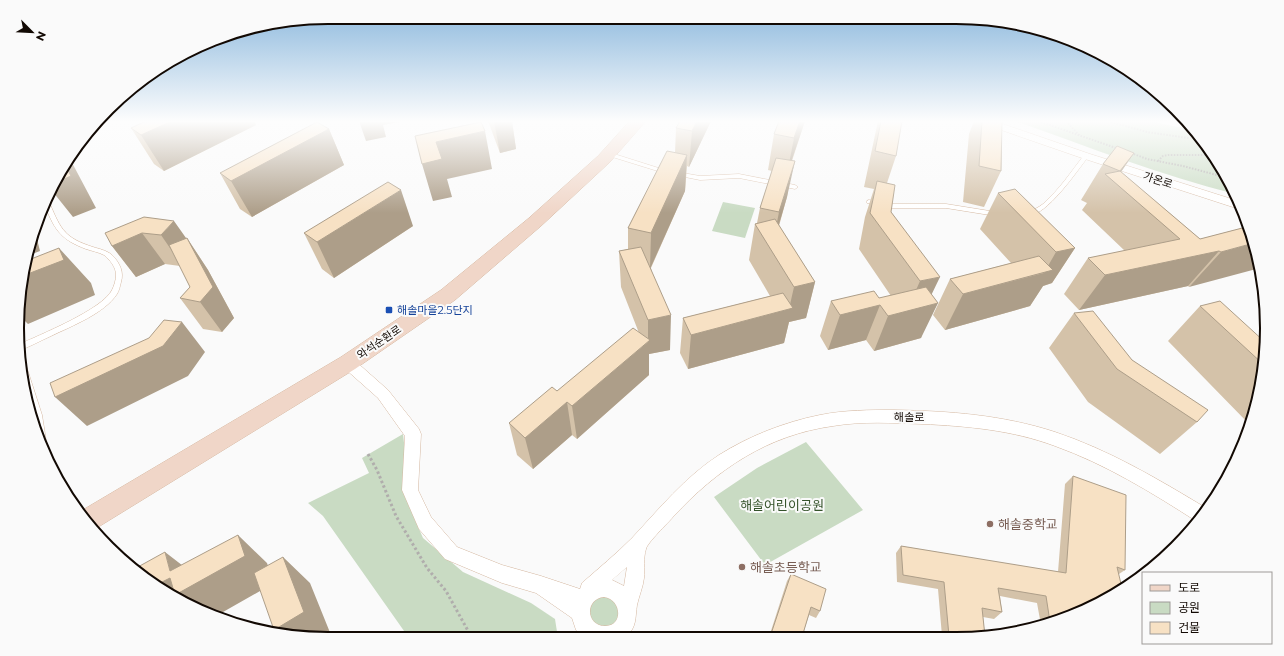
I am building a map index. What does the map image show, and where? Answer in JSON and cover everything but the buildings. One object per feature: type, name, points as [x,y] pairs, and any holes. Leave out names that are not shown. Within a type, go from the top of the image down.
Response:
[{"type":"street","name":"와석순환로","points":[[91,518],[348,363],[448,295],[536,222],[610,152]]},
{"type":"street","name":"가온로","points":[[1073,152],[1233,203]]},
{"type":"street","points":[[348,363],[383,394],[413,434],[410,490],[425,523],[451,553],[502,574],[541,585],[581,617],[587,630],[590,632]]},
{"type":"street","name":"해솔로","points":[[581,617],[590,590],[637,545],[689,488],[723,461],[745,449],[797,427],[834,419],[857,417],[938,417],[983,421],[1016,428],[1056,439],[1094,454],[1163,490],[1198,512]]},
{"type":"street","points":[[617,632],[623,625],[635,579],[637,545]]},
{"type":"street","points":[[581,617],[594,590],[608,588],[615,590],[621,594],[626,601],[627,609]]},
{"type":"lane","points":[[608,154],[660,171],[700,178],[739,176],[795,187]]},
{"type":"lane","points":[[1026,215],[1033,214],[1046,205],[1086,156]]},
{"type":"lane","points":[[869,202],[891,206],[946,206],[1005,215]]},
{"type":"lane","points":[[25,345],[88,314],[104,304],[114,293],[118,282],[119,271],[114,262],[105,254],[69,240],[57,229],[49,208]]},
{"type":"lane","points":[[32,395],[39,424]]},
{"type":"path","points":[[1126,152],[1147,159],[1183,166],[1219,176]]},
{"type":"path","points":[[1158,161],[1163,156],[1168,155],[1206,155]]},
{"type":"path","points":[[368,454],[377,470],[396,516],[427,568],[446,591],[469,632]]},
{"type":"green space","points":[[1099,152],[1203,152],[1228,192],[1179,178]]},
{"type":"green space","points":[[723,202],[755,208],[745,238],[712,231]]},
{"type":"green space","points":[[403,434],[412,513],[423,538],[463,572],[531,603],[555,619],[557,632],[405,632],[323,516],[308,503],[369,473],[362,458]]},
{"type":"green space","name":"해솔어린이공원","points":[[806,442],[863,510],[765,565],[714,497],[757,468]]},
{"type":"green space","points":[[597,595],[616,599],[620,615],[614,625],[602,629],[589,621],[589,603]]},
{"type":"place","name":"해솔마을2.5단지","points":[[389,310]]},
{"type":"place","name":"해솔중학교","points":[[990,524]]},
{"type":"place","name":"해솔초등학교","points":[[742,567]]}]
